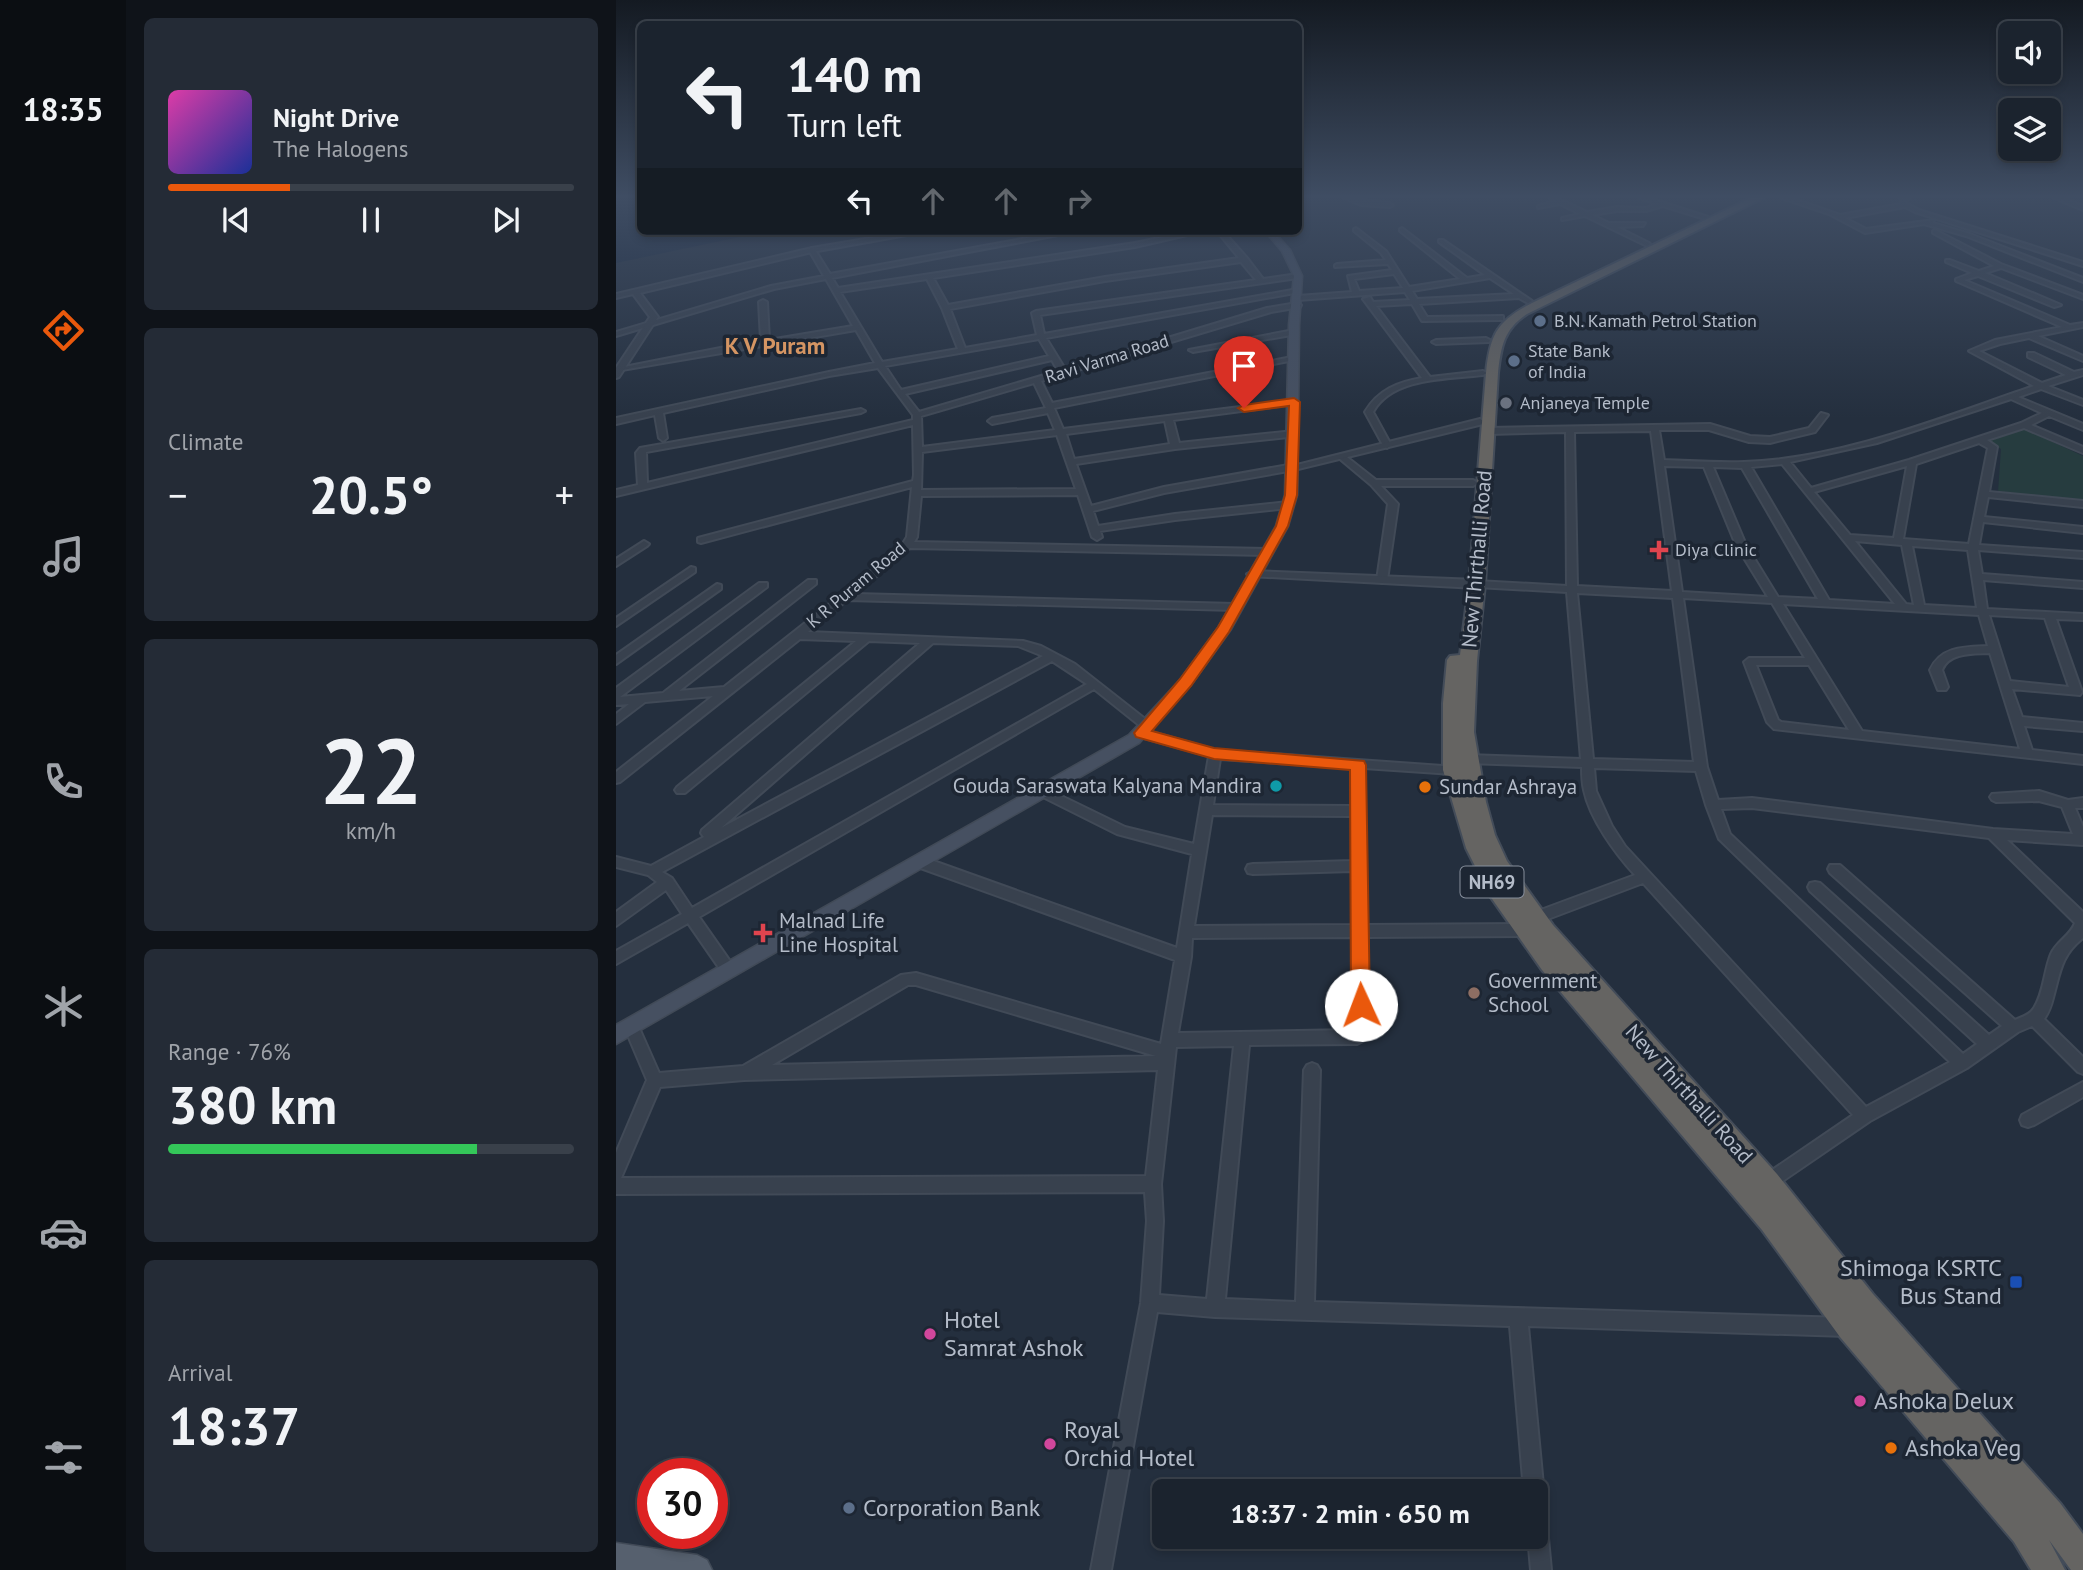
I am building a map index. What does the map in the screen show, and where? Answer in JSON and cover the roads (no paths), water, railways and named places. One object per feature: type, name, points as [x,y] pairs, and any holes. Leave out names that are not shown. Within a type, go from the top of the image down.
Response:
[{"type":"highway","name":"NH69","points":[[1472,584],[1473,483],[1484,427],[1483,373],[1486,340],[1500,318],[1580,271]]},
{"type":"highway","name":"New Thirthalli Road","points":[[1590,271],[1532,299],[1507,321],[1495,341],[1484,427],[1472,584],[1465,732],[1460,765],[1485,835],[1530,924],[1768,1183],[1863,1304],[2049,1514],[2083,1560]]},
{"type":"highway","name":"NH69","points":[[1530,924],[1771,1221],[1850,1327],[2025,1531],[2049,1570]]},
{"type":"main road","points":[[616,1035],[1043,792],[1145,730],[1185,683],[1224,629],[1253,573],[1282,526],[1294,467],[1294,332],[1298,293],[1292,271]]},
{"type":"main road","points":[[616,1558],[697,1570]]},
{"type":"street","points":[[616,296],[722,271]]},
{"type":"street","points":[[824,271],[878,364],[918,418]]},
{"type":"street","points":[[616,334],[766,289],[859,271]]},
{"type":"street","points":[[835,290],[966,271]]},
{"type":"street","points":[[946,308],[1159,271]]},
{"type":"street","points":[[1254,271],[1261,281]]},
{"type":"street","points":[[1396,271],[1425,319],[1500,318]]},
{"type":"street","points":[[1454,271],[1466,281]]},
{"type":"street","points":[[1483,271],[1532,299]]},
{"type":"street","points":[[1974,271],[2057,305]]},
{"type":"street","points":[[1983,271],[1958,280],[2070,328]]},
{"type":"street","points":[[2013,271],[2083,298]]},
{"type":"street","points":[[2040,281],[2061,272],[2083,280]]},
{"type":"street","points":[[1398,275],[1351,285],[1371,304],[1428,380]]},
{"type":"street","points":[[616,421],[878,364],[1298,293],[1360,294],[1406,290],[1490,276]]},
{"type":"street","points":[[929,277],[946,308],[962,349]]},
{"type":"street","points":[[1063,372],[1041,336],[1034,315],[1038,313],[1261,281],[1298,293]]},
{"type":"street","points":[[618,372],[654,317],[635,292]]},
{"type":"street","name":"Ravi Varma Road","points":[[616,493],[918,418],[1270,310],[1298,293]]},
{"type":"street","points":[[2030,311],[2083,298]]},
{"type":"street","points":[[1371,304],[1532,299]]},
{"type":"street","points":[[763,302],[767,341],[763,343]]},
{"type":"street","points":[[2083,325],[1973,351],[2041,386],[2083,403]]},
{"type":"street","points":[[618,372],[763,343],[856,328]]},
{"type":"street","points":[[1193,350],[1294,332]]},
{"type":"street","points":[[2030,336],[2083,359]]},
{"type":"street","points":[[1436,342],[1486,340]]},
{"type":"street","points":[[2031,355],[2073,375]]},
{"type":"street","points":[[900,393],[1054,358]]},
{"type":"street","points":[[992,421],[1294,358]]},
{"type":"street","points":[[1659,463],[1745,465],[1785,462],[1880,438],[2083,372]]},
{"type":"street","points":[[1387,445],[1369,412],[1371,404],[1390,388],[1483,373]]},
{"type":"street","points":[[1037,380],[1061,433],[1100,547]]},
{"type":"street","points":[[2010,396],[2083,427]]},
{"type":"street","points":[[918,450],[1294,402]]},
{"type":"street","points":[[659,411],[663,438]]},
{"type":"street","points":[[643,486],[640,453],[643,450],[861,411]]},
{"type":"street","points":[[1809,491],[1981,440],[2049,413]]},
{"type":"street","points":[[1087,510],[1164,490],[1294,467],[1387,445],[1484,427],[1570,432],[1710,427],[1749,439],[1770,440],[1812,430],[1824,415]]},
{"type":"street","name":"K R Puram Road","points":[[616,779],[907,545],[912,537],[918,418]]},
{"type":"street","points":[[1168,418],[1175,446]]},
{"type":"street","points":[[2024,425],[2083,450]]},
{"type":"street","points":[[1655,429],[1701,767],[1724,836],[1962,1063]]},
{"type":"street","points":[[1570,432],[1572,589],[1590,791],[1620,850],[1864,1116]]},
{"type":"street","points":[[1071,462],[1175,446],[1294,434]]},
{"type":"street","points":[[1981,440],[1993,447],[1973,548],[1977,577],[1982,609],[2027,753]]},
{"type":"street","points":[[1343,457],[1374,483],[1393,505],[1382,580]]},
{"type":"street","points":[[1785,462],[1902,606]]},
{"type":"street","points":[[1912,462],[1902,542],[1919,606]]},
{"type":"street","points":[[1709,465],[1741,545],[1859,736]]},
{"type":"street","points":[[1745,465],[1825,602]]},
{"type":"street","points":[[1374,483],[1473,483]]},
{"type":"street","points":[[701,540],[916,488],[1081,492]]},
{"type":"street","points":[[1983,494],[2083,505]]},
{"type":"street","points":[[1094,529],[1288,505]]},
{"type":"street","points":[[1978,519],[2083,530]]},
{"type":"street","points":[[1848,538],[2083,555]]},
{"type":"street","points":[[616,563],[644,544]]},
{"type":"street","points":[[907,545],[1267,552]]},
{"type":"street","points":[[616,623],[691,570]]},
{"type":"street","points":[[1253,573],[1982,609],[2083,617]]},
{"type":"street","points":[[1977,577],[2083,585]]},
{"type":"street","points":[[666,696],[812,582]]},
{"type":"street","points":[[616,694],[763,585]]},
{"type":"street","points":[[616,660],[718,587]]},
{"type":"street","points":[[844,597],[1235,607]]},
{"type":"street","points":[[2005,684],[2076,692],[2049,615]]},
{"type":"street","points":[[796,635],[1019,643],[1052,656],[1093,685],[1145,730],[1214,754],[1358,765],[1701,767]]},
{"type":"street","points":[[681,790],[867,637]]},
{"type":"street","points":[[688,849],[931,639]]},
{"type":"street","points":[[1942,687],[1936,670],[1940,661],[1959,651],[1994,649]]},
{"type":"street","points":[[652,871],[688,849],[1052,656]]},
{"type":"street","points":[[1813,661],[1749,662],[1773,722],[1782,728],[2083,760]]},
{"type":"street","points":[[616,958],[1093,685]]},
{"type":"street","points":[[616,701],[725,691]]},
{"type":"street","points":[[616,720],[643,698]]},
{"type":"street","points":[[2017,722],[2083,727]]},
{"type":"street","points":[[1101,1570],[1150,1303],[1155,1221],[1153,1184],[1167,1052],[1214,754]]},
{"type":"street","points":[[655,1080],[744,1073],[1167,1052],[1242,1039],[1357,1037],[1360,1035],[1358,765]]},
{"type":"street","points":[[1043,792],[1122,831],[1200,851]]},
{"type":"street","points":[[1996,797],[2039,796],[2076,804]]},
{"type":"street","points":[[1712,805],[1752,803],[1993,834],[2083,840],[2068,807],[2076,804]]},
{"type":"street","points":[[1206,810],[1358,811]]},
{"type":"street","points":[[1768,1183],[1864,1116],[1962,1063],[2013,1027],[2034,1019],[2042,1010],[2058,955],[2066,943],[2079,933],[2082,923],[2078,916],[1993,834]]},
{"type":"street","points":[[616,862],[652,871],[667,883],[729,971]]},
{"type":"street","points":[[920,862],[1184,957]]},
{"type":"street","points":[[1253,869],[1358,866]]},
{"type":"street","points":[[1835,869],[2013,1027]]},
{"type":"street","points":[[1187,932],[1530,924],[1645,877]]},
{"type":"street","points":[[616,920],[667,883]]},
{"type":"street","points":[[1815,887],[1987,1043]]},
{"type":"street","points":[[744,1073],[906,979],[916,979],[1167,1052]]},
{"type":"street","points":[[2034,1019],[2083,1067]]},
{"type":"street","points":[[616,1172],[655,1080],[631,1027]]},
{"type":"street","points":[[1214,1308],[1242,1039]]},
{"type":"street","points":[[1305,1311],[1312,1070]]},
{"type":"street","points":[[2028,1120],[2083,1089]]},
{"type":"street","points":[[616,1186],[1153,1184]]},
{"type":"street","points":[[1150,1303],[1214,1308],[1850,1327]]},
{"type":"street","points":[[1518,1316],[1533,1479]]},
{"type":"street","points":[[1539,1549],[1541,1570]]},
{"type":"place","name":"B.N. Kamath Petrol Station","points":[[1540,321]]},
{"type":"place","name":"State Bank of India","points":[[1514,361]]},
{"type":"place","name":"Anjaneya Temple","points":[[1506,403]]},
{"type":"place","name":"Diya Clinic","points":[[1659,550]]},
{"type":"place","name":"Gouda Saraswata Kalyana Mandira","points":[[1276,786]]},
{"type":"place","name":"Sundar Ashraya","points":[[1425,787]]},
{"type":"place","name":"Malnad Life Line Hospital","points":[[763,933]]},
{"type":"place","name":"Government School","points":[[1474,993]]},
{"type":"place","name":"Shimoga KSRTC Bus Stand","points":[[2016,1282]]},
{"type":"place","name":"Hotel Samrat Ashok","points":[[930,1334]]},
{"type":"place","name":"Ashoka Delux","points":[[1860,1401]]},
{"type":"place","name":"Royal Orchid Hotel","points":[[1050,1444]]},
{"type":"place","name":"Ashoka Veg","points":[[1891,1448]]},
{"type":"place","name":"Corporation Bank","points":[[849,1508]]},
{"type":"district","name":"K V Puram","points":[[775,346]]}]
